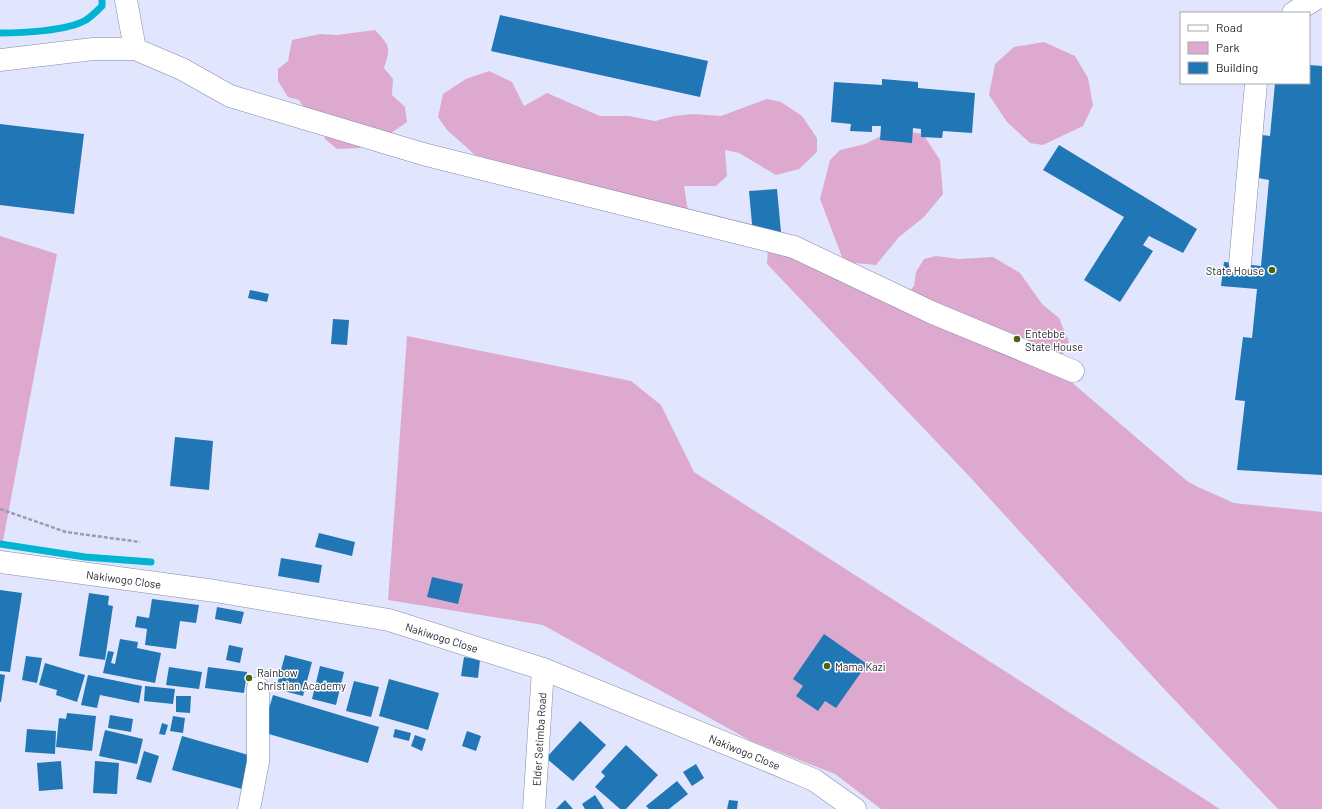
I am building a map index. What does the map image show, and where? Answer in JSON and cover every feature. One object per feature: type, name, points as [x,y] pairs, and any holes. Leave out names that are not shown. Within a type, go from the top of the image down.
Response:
[{"type":"street","points":[[126,0],[135,50]]},
{"type":"street","points":[[1295,12],[1314,0]]},
{"type":"street","points":[[0,60],[93,49],[135,50],[182,69],[230,96],[408,150],[794,247],[933,313],[1073,371]]},
{"type":"street","points":[[1240,264],[1256,84]]},
{"type":"street","name":"Nakiwogo Close","points":[[0,562],[215,591],[389,620],[543,669],[814,780],[855,809]]},
{"type":"street","name":"Elder Setimba Road","points":[[534,809],[543,669]]},
{"type":"street","points":[[250,809],[258,762],[258,688]]},
{"type":"path","points":[[0,509],[66,532],[140,542]]},
{"type":"green space","points":[[375,30],[388,47],[388,55],[384,68],[393,79],[392,95],[405,107],[407,122],[391,133],[379,132],[360,148],[337,149],[325,139],[322,114],[304,108],[299,100],[288,97],[278,81],[278,69],[288,61],[292,40],[320,34],[337,35]]},
{"type":"green space","points":[[1044,42],[1075,56],[1088,78],[1093,105],[1083,126],[1043,145],[1030,143],[1007,122],[989,95],[995,64],[1014,47]]},
{"type":"green space","points":[[489,71],[512,82],[524,106],[547,93],[600,116],[629,116],[655,121],[674,116],[693,114],[721,116],[767,99],[781,102],[802,116],[817,138],[817,152],[799,169],[776,175],[739,153],[725,150],[727,176],[716,186],[684,186],[688,211],[551,180],[535,170],[518,171],[504,163],[475,155],[447,130],[438,117],[443,94],[466,79]]},
{"type":"green space","points":[[895,129],[923,134],[940,160],[943,194],[924,217],[899,237],[876,265],[844,262],[820,199],[830,160],[840,150],[865,144]]},
{"type":"green space","points":[[0,236],[57,254],[3,541],[0,541]]},
{"type":"green space","points":[[768,247],[899,304],[914,286],[916,272],[924,259],[936,256],[959,259],[993,257],[1020,273],[1042,304],[1059,318],[1069,342],[1063,354],[1038,365],[1069,380],[1187,481],[1234,503],[1322,512],[1322,809],[1278,809],[1165,690],[968,475],[767,264]]},
{"type":"green space","points":[[407,336],[631,381],[661,405],[694,472],[1220,809],[881,809],[835,774],[751,741],[543,625],[388,600]]},
{"type":"building","points":[[500,15],[708,61],[700,97],[491,51]]},
{"type":"building","name":"State House","points":[[1310,65],[1322,66],[1322,475],[1237,470],[1245,401],[1235,400],[1243,337],[1252,338],[1257,289],[1221,286],[1224,262],[1261,266],[1269,180],[1258,178],[1262,135],[1270,136],[1275,84],[1310,84]]},
{"type":"building","points":[[882,79],[918,82],[918,88],[975,93],[972,133],[943,131],[942,138],[921,137],[921,129],[913,128],[912,143],[880,140],[881,126],[872,126],[872,132],[850,131],[851,124],[831,122],[834,82],[882,85]]},
{"type":"building","points":[[0,124],[84,134],[74,214],[0,205]]},
{"type":"building","points":[[1059,145],[1197,229],[1183,253],[1149,236],[1143,245],[1153,251],[1120,302],[1084,280],[1124,217],[1043,170]]},
{"type":"building","points":[[777,189],[781,232],[753,235],[749,191]]},
{"type":"building","points":[[250,290],[269,294],[267,302],[248,298]]},
{"type":"building","points":[[333,319],[349,320],[347,345],[331,344]]},
{"type":"building","points":[[175,437],[213,441],[209,490],[170,486]]},
{"type":"building","points":[[319,533],[355,542],[352,556],[315,547]]},
{"type":"building","points":[[281,558],[322,565],[319,583],[278,576]]},
{"type":"building","points":[[432,577],[463,584],[458,604],[427,597]]},
{"type":"building","points":[[0,590],[22,593],[10,672],[0,671]]},
{"type":"building","points":[[89,593],[109,596],[108,605],[113,606],[105,660],[79,656]]},
{"type":"building","points":[[152,599],[199,605],[196,623],[180,621],[176,649],[145,645],[147,629],[135,627],[137,616],[149,618]]},
{"type":"building","points":[[217,607],[244,612],[241,624],[215,619]]},
{"type":"building","points":[[824,634],[867,664],[836,708],[825,701],[818,711],[796,696],[803,686],[793,679]]},
{"type":"building","points":[[120,639],[138,642],[137,648],[161,653],[155,683],[103,673],[108,651],[114,652],[111,663],[115,664]]},
{"type":"building","points":[[229,645],[243,648],[240,663],[226,660]]},
{"type":"building","points":[[285,655],[312,662],[303,696],[276,689]]},
{"type":"building","points":[[26,656],[42,658],[37,683],[22,680]]},
{"type":"building","points":[[464,657],[480,660],[478,678],[461,676]]},
{"type":"building","points":[[45,663],[85,675],[77,702],[56,695],[57,690],[39,685]]},
{"type":"building","points":[[320,666],[344,672],[336,705],[312,699]]},
{"type":"building","points":[[169,667],[202,672],[199,689],[166,685]]},
{"type":"building","points":[[208,667],[247,672],[244,693],[205,688]]},
{"type":"building","points":[[0,674],[5,675],[1,702],[0,702]]},
{"type":"building","points":[[88,675],[142,686],[139,703],[100,695],[97,708],[81,705]]},
{"type":"building","points":[[389,679],[439,693],[428,730],[379,716]]},
{"type":"building","points":[[354,681],[379,687],[371,717],[346,711]]},
{"type":"building","points":[[145,686],[175,689],[173,704],[144,701]]},
{"type":"building","points":[[273,695],[379,727],[368,763],[262,732]]},
{"type":"building","points":[[176,696],[191,696],[190,713],[176,712]]},
{"type":"building","points":[[67,713],[96,716],[92,751],[56,747],[59,718],[66,719]]},
{"type":"building","points":[[110,715],[133,719],[131,732],[108,728]]},
{"type":"building","points":[[173,716],[185,718],[183,733],[170,731]]},
{"type":"building","points":[[580,721],[606,745],[573,781],[546,758]]},
{"type":"building","points":[[162,723],[168,725],[165,735],[159,734]]},
{"type":"building","points":[[27,729],[56,731],[55,754],[25,752]]},
{"type":"building","points":[[395,729],[411,733],[409,741],[393,737]]},
{"type":"building","points":[[105,730],[143,739],[137,764],[99,756]]},
{"type":"building","points":[[467,731],[481,736],[476,751],[462,746]]},
{"type":"building","points":[[415,735],[426,739],[422,751],[411,746]]},
{"type":"building","points":[[182,736],[252,756],[242,789],[172,770]]},
{"type":"building","points":[[626,745],[658,775],[626,809],[620,809],[595,787],[605,776],[601,772]]},
{"type":"building","points":[[144,751],[159,756],[151,783],[136,779]]},
{"type":"building","points":[[61,761],[63,789],[39,791],[37,763]]},
{"type":"building","points":[[95,761],[119,763],[117,794],[93,793]]},
{"type":"building","points":[[696,764],[704,778],[692,786],[683,772]]},
{"type":"building","points":[[677,781],[688,794],[669,809],[649,809],[646,806]]},
{"type":"building","points":[[595,795],[604,809],[585,809],[582,804]]},
{"type":"building","points":[[565,800],[573,809],[556,809]]},
{"type":"building","points":[[729,800],[738,801],[737,809],[727,809]]},
{"type":"waterway","points":[[0,33],[44,31],[78,24],[86,20],[98,10],[102,6],[102,0]]},
{"type":"waterway","points":[[0,544],[85,557],[151,562]]},
{"type":"place","name":"State House","points":[[1272,270]]},
{"type":"place","name":"Entebbe State House","points":[[1017,339]]},
{"type":"place","name":"Mama Kazi","points":[[827,666]]},
{"type":"place","name":"Rainbow Christian Academy","points":[[249,678]]}]
